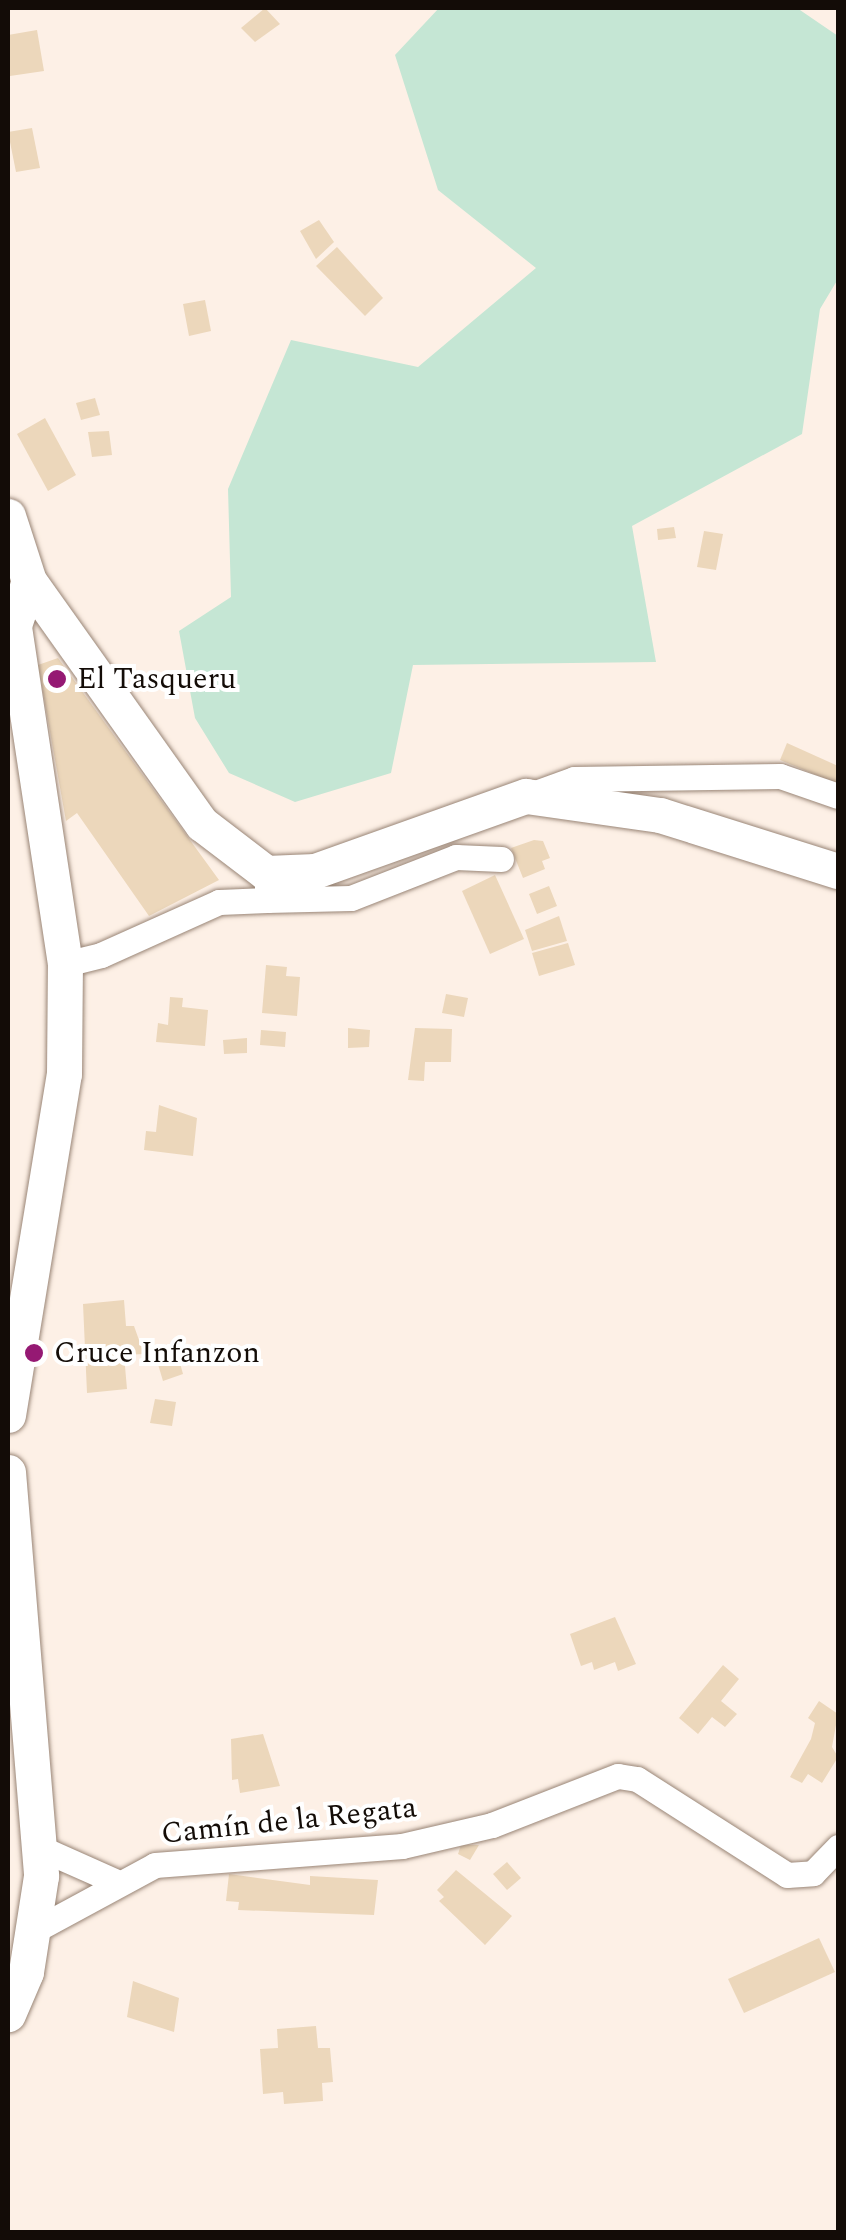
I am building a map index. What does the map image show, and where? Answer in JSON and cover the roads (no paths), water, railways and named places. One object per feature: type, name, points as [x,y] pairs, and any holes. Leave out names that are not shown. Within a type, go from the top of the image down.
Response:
[{"type":"street","points":[[8,516],[18,573],[14,626],[65,964],[64,1074],[8,1415]]},
{"type":"street","points":[[18,573],[202,824],[267,886],[352,898],[456,857],[501,859]]},
{"type":"street","points":[[65,964],[219,902],[574,779],[780,776],[838,796]]},
{"type":"street","points":[[526,796],[660,815],[838,871]]},
{"type":"street","points":[[8,1472],[19,1765],[38,1847],[35,1930],[8,2014]]},
{"type":"street","name":"Camín de la Regata","points":[[35,1930],[73,1906],[155,1865],[402,1846],[492,1825],[618,1776],[637,1778],[786,1875],[813,1873],[838,1847]]},
{"type":"street","points":[[38,1847],[118,1884]]},
{"type":"street","points":[[73,1906],[76,1862]]},
{"type":"place","name":"El Tasqueru","points":[[57,679]]},
{"type":"place","name":"Cruce Infanzon","points":[[34,1353]]}]
